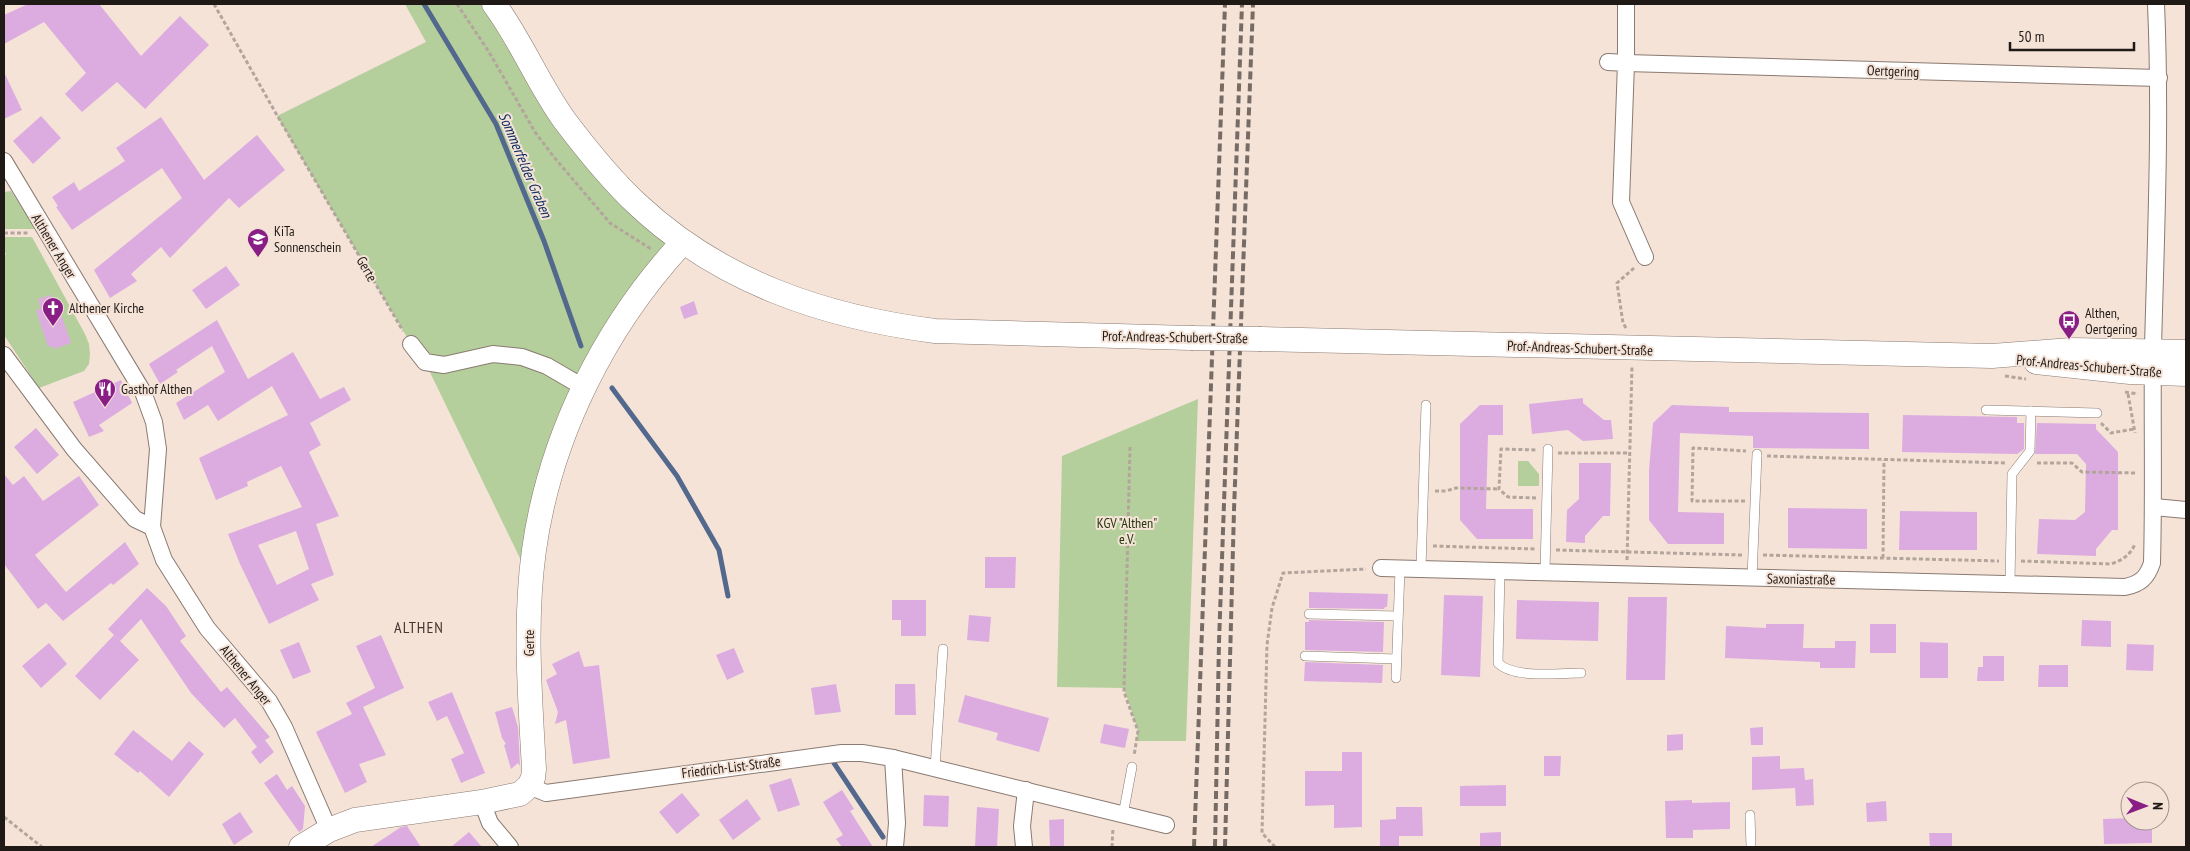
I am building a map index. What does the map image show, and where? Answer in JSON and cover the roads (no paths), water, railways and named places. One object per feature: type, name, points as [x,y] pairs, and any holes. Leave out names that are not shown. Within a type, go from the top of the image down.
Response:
[{"type":"main road","name":"Prof.-Andreas-Schubert-Straße","points":[[494,4],[564,119],[598,163],[637,204],[683,242],[738,276],[799,301],[896,326],[935,331],[1992,356],[2069,367],[2153,362],[2186,352]]},
{"type":"main road","name":"Gerte","points":[[529,786],[533,778],[534,769],[528,636],[534,550],[544,492],[559,444],[583,387],[616,331],[666,260],[683,242]]},
{"type":"main road","name":"Prof.-Andreas-Schubert-Straße","points":[[2153,362],[2186,374]]},
{"type":"main road","points":[[301,847],[329,830],[355,820],[482,802],[520,794],[529,786]]},
{"type":"street","points":[[1626,4],[1621,202],[1645,257]]},
{"type":"street","points":[[2153,362],[2159,78],[2156,4]]},
{"type":"street","name":"Oertgering","points":[[1608,62],[2159,78]]},
{"type":"street","name":"Althener Anger","points":[[4,161],[142,392],[154,422],[158,449],[152,527],[164,560],[207,628],[268,701],[284,727],[329,830]]},
{"type":"street","points":[[410,344],[425,362],[444,365],[493,354],[522,357],[547,366],[583,387]]},
{"type":"street","points":[[4,355],[74,450],[134,519],[152,527]]},
{"type":"street","name":"Saxoniastraße","points":[[1381,568],[2125,587],[2137,585],[2149,571],[2152,563],[2154,507],[2153,362]]},
{"type":"street","points":[[2154,507],[2186,510]]},
{"type":"street","name":"Friedrich-List-Straße","points":[[529,786],[546,793],[842,753],[862,753],[893,758],[1166,825]]},
{"type":"street","points":[[893,758],[896,823],[895,847]]},
{"type":"street","points":[[1024,847],[1022,826],[1026,790]]},
{"type":"street","points":[[482,802],[490,823],[510,847]]},
{"type":"lane","points":[[1421,570],[1426,405]]},
{"type":"lane","points":[[1986,410],[2097,414]]},
{"type":"lane","points":[[2010,584],[2012,474],[2030,451],[2031,411]]},
{"type":"lane","points":[[1546,572],[1548,451]]},
{"type":"lane","points":[[1752,578],[1757,454]]},
{"type":"lane","points":[[1396,678],[1400,569]]},
{"type":"lane","points":[[1500,571],[1498,663],[1504,669],[1518,672],[1581,673]]},
{"type":"lane","points":[[1309,614],[1398,616]]},
{"type":"lane","points":[[935,768],[943,649]]},
{"type":"lane","points":[[1305,656],[1396,659]]},
{"type":"lane","points":[[1123,815],[1132,766]]},
{"type":"lane","points":[[1750,815],[1751,847]]},
{"type":"waterway","name":"Sommerfelder Graben","points":[[424,4],[496,124],[544,241],[581,346]]},
{"type":"waterway","name":"Sommerfelder Graben","points":[[612,388],[677,476],[719,550],[728,596]]},
{"type":"waterway","name":"Sommerfelder Graben","points":[[834,763],[883,837]]},
{"type":"railway","points":[[1194,847],[1225,4]]},
{"type":"railway","points":[[1215,847],[1219,642],[1242,4]]},
{"type":"railway","points":[[1225,847],[1234,510],[1253,4]]},
{"type":"place","name":"KiTa Sonnenschein","points":[[258,258]]},
{"type":"place","name":"Althener Kirche","points":[[53,327]]},
{"type":"place","name":"Althen, Oertgering","points":[[2069,340]]},
{"type":"place","name":"Gasthof Althen","points":[[105,408]]},
{"type":"district","name":"ALTHEN","points":[[419,627]]},
{"type":"park label","name":"KGV \"Althen\" e.V.","points":[[1127,532]]}]
